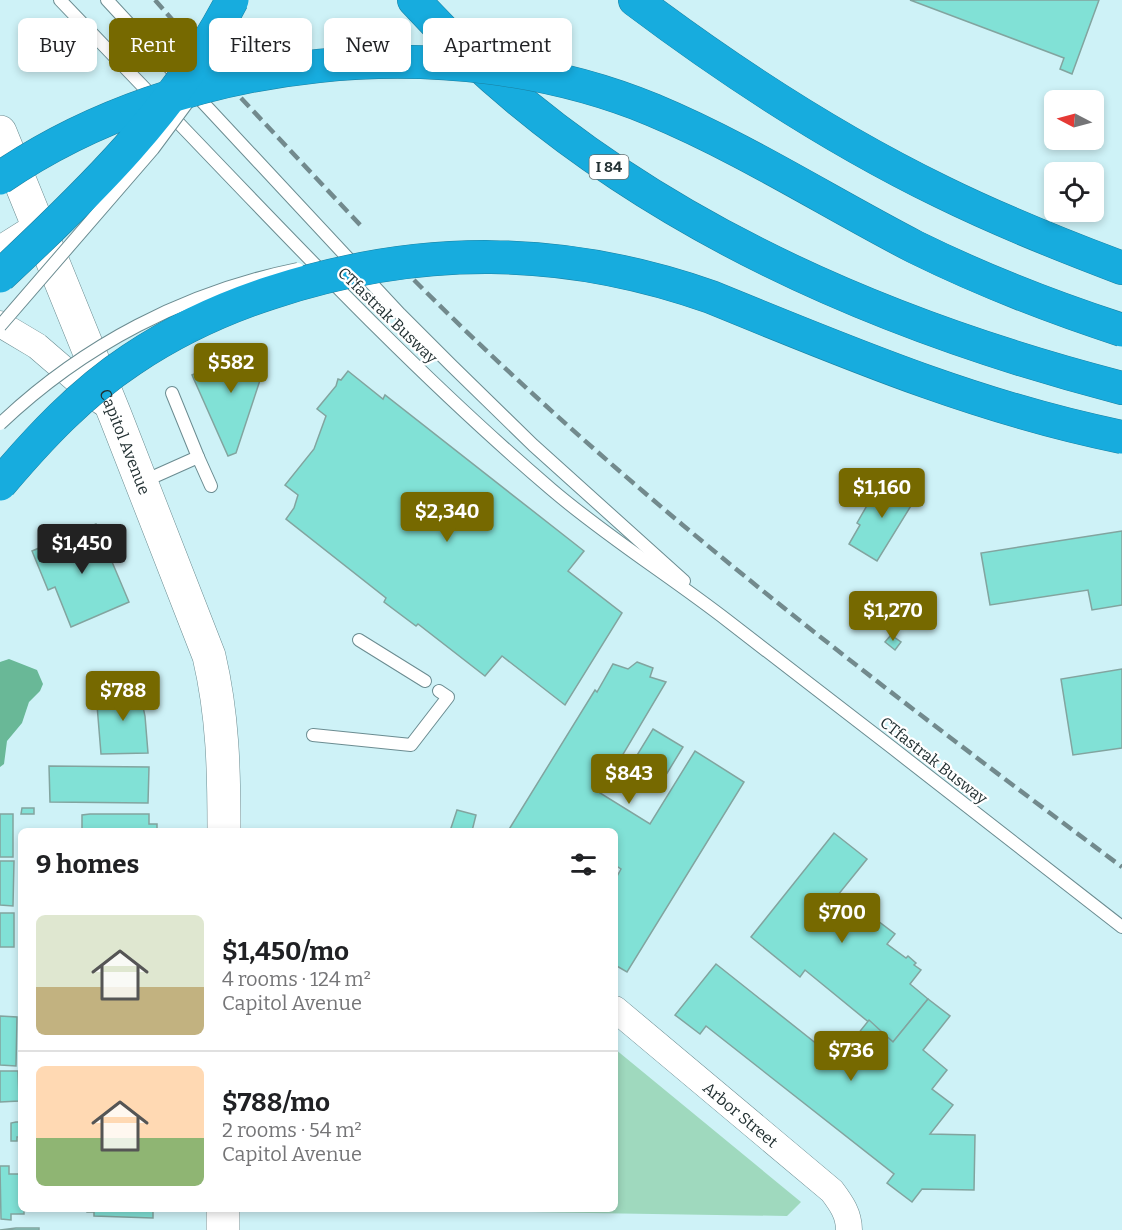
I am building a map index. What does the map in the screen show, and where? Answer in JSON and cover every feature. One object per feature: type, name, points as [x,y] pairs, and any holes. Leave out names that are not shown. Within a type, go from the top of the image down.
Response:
[{"type":"highway","name":"I 84","points":[[414,0],[500,84],[559,131],[620,174],[724,238],[790,271],[893,315],[972,344],[1122,388]]},
{"type":"highway","points":[[635,0],[750,82],[858,148],[987,213],[1122,268]]},
{"type":"highway","points":[[0,276],[81,199],[143,130],[231,15]]},
{"type":"highway","points":[[0,178],[38,153],[142,107],[194,90],[246,78],[344,64],[405,62],[465,65],[526,73],[602,91],[660,113],[718,141],[945,261],[1013,291],[1122,330]]},
{"type":"highway","points":[[0,484],[46,434],[103,380],[148,349],[205,318],[256,298],[324,277],[404,262],[469,256],[515,257],[577,264],[675,286],[711,297],[932,385],[1025,414],[1122,437]]},
{"type":"main road","name":"Capitol Avenue","points":[[0,132],[115,415],[209,656],[218,695],[222,738],[224,828]]},
{"type":"main road","points":[[223,1212],[223,1230]]},
{"type":"street","points":[[0,249],[39,225]]},
{"type":"street","points":[[0,325],[37,346],[115,415]]},
{"type":"street","name":"Arbor Street","points":[[618,1013],[832,1191],[844,1207],[849,1230]]},
{"type":"lane","name":"CTfastrak Busway","points":[[60,0],[321,273],[460,408],[553,491],[608,534],[725,618],[1122,927]]},
{"type":"lane","name":"CTfastrak Busway","points":[[107,0],[434,348],[533,445],[725,618]]},
{"type":"lane","points":[[231,15],[243,0]]},
{"type":"lane","points":[[0,325],[153,149],[181,113],[203,79]]},
{"type":"lane","points":[[0,160],[93,127]]},
{"type":"lane","points":[[0,424],[31,396],[84,357],[141,323],[198,297],[260,278],[327,264],[397,257],[469,256]]},
{"type":"lane","points":[[172,393],[211,486]]},
{"type":"lane","points":[[141,483],[198,457]]},
{"type":"lane","points":[[359,640],[425,681]]},
{"type":"lane","points":[[313,735],[411,745],[448,698],[439,691]]},
{"type":"green space","points":[[9,659],[37,670],[43,684],[40,691],[29,702],[22,723],[7,741],[4,764],[0,767],[0,662]]},
{"type":"green space","points":[[618,1051],[801,1202],[787,1216],[526,1212],[618,1212]]},
{"type":"building","points":[[910,0],[1099,0],[1072,74],[1060,69],[1064,58]]},
{"type":"building","points":[[259,346],[266,362],[236,453],[228,456],[192,375]]},
{"type":"building","points":[[348,371],[383,399],[385,395],[584,551],[568,571],[622,613],[565,705],[502,656],[485,676],[418,624],[416,626],[384,602],[386,598],[286,519],[294,508],[298,495],[285,485],[314,449],[326,416],[317,409],[336,386],[338,379],[341,380]]},
{"type":"building","points":[[888,478],[917,496],[877,561],[849,544],[860,525],[857,523],[873,495],[877,498]]},
{"type":"building","points":[[96,524],[129,602],[71,627],[55,587],[48,590],[32,551]]},
{"type":"building","points":[[1122,531],[1122,605],[1092,610],[1088,590],[990,605],[981,553]]},
{"type":"building","points":[[891,635],[901,642],[895,650],[885,642]]},
{"type":"building","points":[[637,662],[653,668],[650,677],[666,682],[600,793],[650,824],[695,751],[744,782],[627,972],[618,967],[618,874],[621,869],[618,867],[618,828],[510,828],[613,664],[628,669]]},
{"type":"building","points":[[1122,669],[1122,748],[1073,755],[1061,679]]},
{"type":"building","points":[[137,679],[145,716],[148,753],[101,754],[97,705],[109,705],[108,700],[114,700],[113,696],[117,695],[115,686]]},
{"type":"building","points":[[653,729],[683,747],[658,788],[628,770]]},
{"type":"building","points":[[49,766],[149,767],[148,803],[50,802]]},
{"type":"building","points":[[22,808],[34,808],[34,814],[21,814]]},
{"type":"building","points":[[457,810],[476,815],[473,828],[451,828]]},
{"type":"building","points":[[0,814],[13,814],[13,857],[0,857]]},
{"type":"building","points":[[149,814],[149,824],[157,824],[157,828],[82,828],[82,815]]},
{"type":"building","points":[[834,833],[867,859],[833,901],[867,927],[874,918],[895,934],[887,944],[906,958],[908,956],[921,970],[910,984],[928,999],[893,1042],[805,970],[800,977],[751,937]]},
{"type":"building","points":[[0,861],[14,861],[13,906],[0,905]]},
{"type":"building","points":[[0,913],[14,913],[14,947],[0,947]]},
{"type":"building","points":[[716,964],[837,1060],[869,1020],[893,1042],[928,999],[950,1016],[923,1050],[947,1070],[932,1089],[953,1105],[930,1134],[975,1135],[974,1190],[922,1189],[912,1202],[887,1183],[894,1174],[706,1026],[700,1034],[675,1015]]},
{"type":"building","points":[[0,1016],[17,1017],[16,1066],[0,1065]]},
{"type":"building","points":[[0,1071],[18,1071],[18,1101],[0,1102]]},
{"type":"building","points":[[18,1122],[17,1141],[11,1141],[11,1123]]},
{"type":"building","points":[[0,1166],[9,1166],[9,1174],[18,1174],[18,1212],[24,1212],[24,1214],[11,1214],[11,1220],[1,1219]]},
{"type":"building","points":[[94,1212],[153,1212],[153,1218],[94,1216]]},
{"type":"building","points":[[39,1228],[39,1230],[0,1230]]},
{"type":"railway","points":[[155,0],[171,18]]},
{"type":"railway","points":[[241,98],[364,229]]},
{"type":"railway","points":[[414,280],[582,438],[757,586],[847,658],[1122,867]]}]
